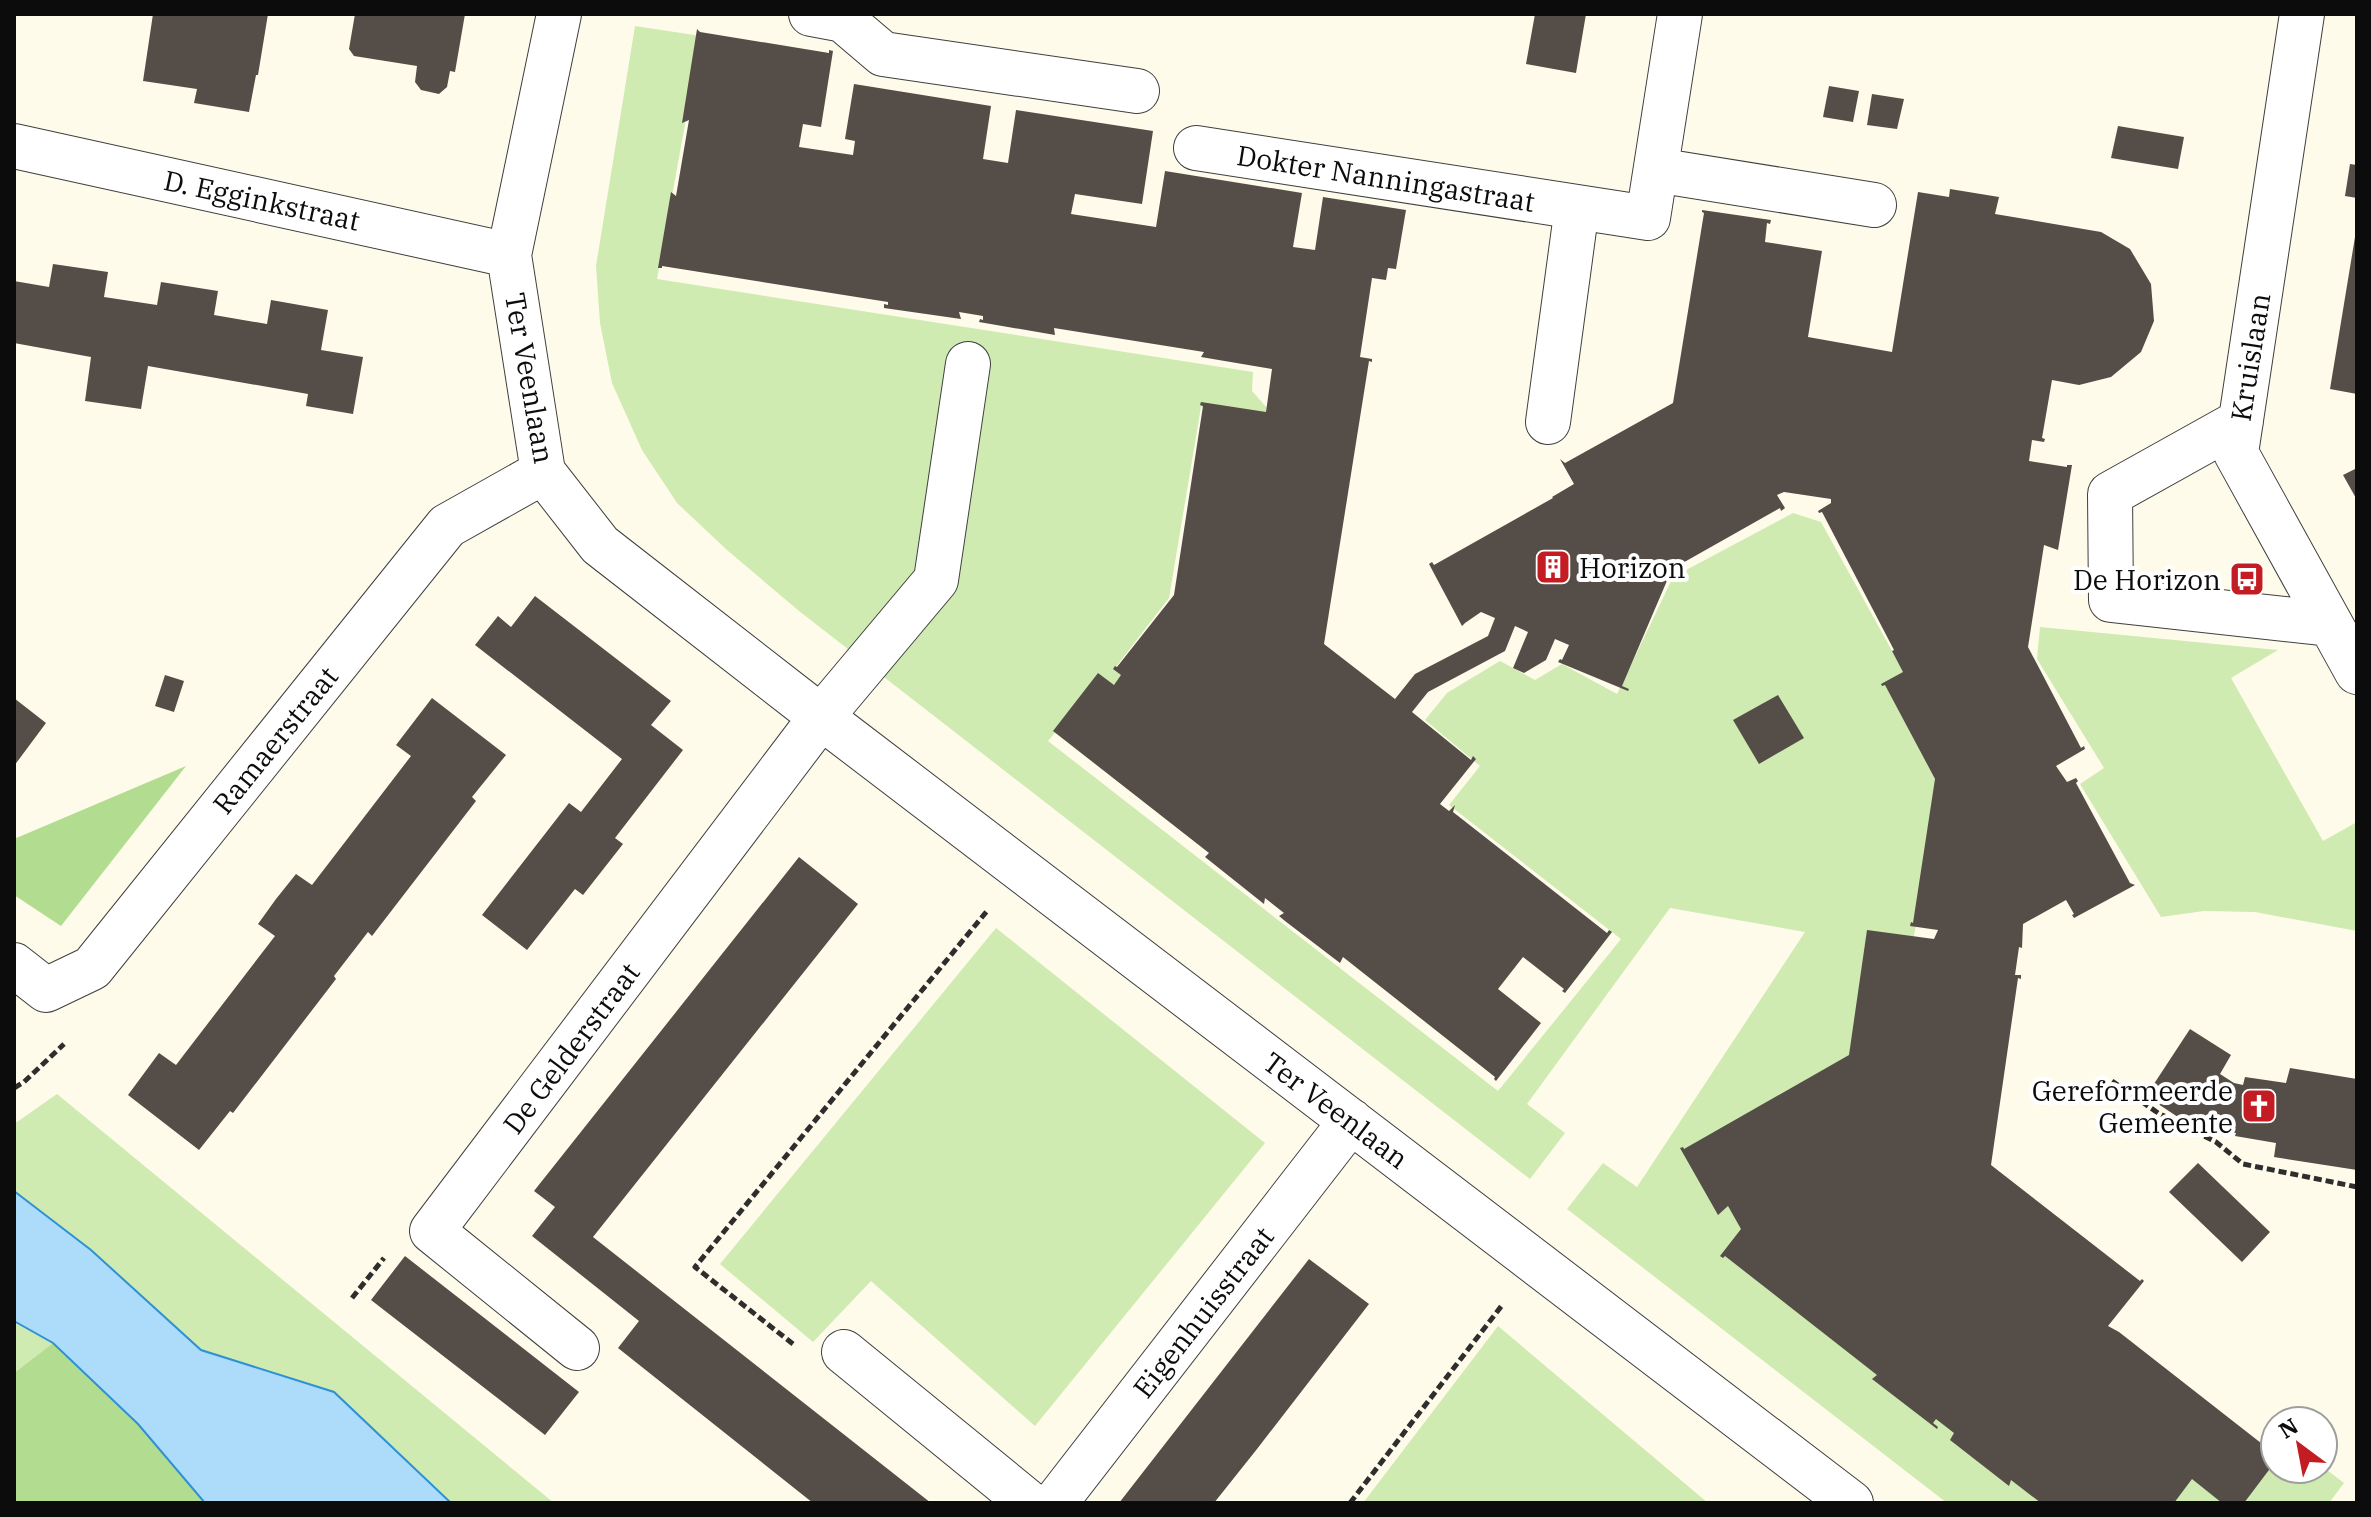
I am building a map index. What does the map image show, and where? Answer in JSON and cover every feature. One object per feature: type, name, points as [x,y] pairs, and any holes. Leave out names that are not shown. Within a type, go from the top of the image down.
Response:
[{"type":"street","name":"Ter Veenlaan","points":[[559,14],[509,255],[543,472],[600,545],[1846,1502]]},
{"type":"street","points":[[811,14],[843,20],[883,54],[1137,91]]},
{"type":"street","name":"Dokter Nanningastraat","points":[[1196,148],[1648,218],[1680,14]]},
{"type":"street","name":"Kruislaan","points":[[2302,14],[2236,453],[2357,672]]},
{"type":"street","name":"D. Egginkstraat","points":[[14,146],[509,255]]},
{"type":"street","points":[[1656,170],[1874,205]]},
{"type":"street","points":[[1548,422],[1577,207]]},
{"type":"street","points":[[821,717],[936,580],[968,364]]},
{"type":"street","points":[[2241,421],[2110,494],[2111,600],[2330,624]]},
{"type":"street","name":"Ramaerstraat","points":[[14,965],[46,990],[92,968],[447,526],[543,472]]},
{"type":"street","name":"De Gelderstraat","points":[[577,1348],[432,1231],[821,717]]},
{"type":"street","name":"Eigenhuisstraat","points":[[1055,1503],[1351,1121]]},
{"type":"street","points":[[844,1352],[1029,1503]]},
{"type":"path","points":[[844,1352],[814,1361],[695,1267],[1021,870]]},
{"type":"path","points":[[2112,1081],[2158,1113],[2216,1142],[2243,1164],[2357,1187]]},
{"type":"path","points":[[1350,1503],[1535,1262]]},
{"type":"green space","points":[[635,26],[701,36],[657,279],[1253,372],[1252,391],[1276,418],[1201,407],[1169,598],[1115,668],[1125,678],[1114,691],[1099,680],[1048,741],[1498,1091],[1621,939],[1449,805],[1480,766],[1425,720],[1447,693],[1500,661],[1535,680],[1562,664],[1617,694],[1673,577],[1793,513],[1821,522],[1907,678],[1889,691],[1943,795],[1912,945],[2049,1503],[1947,1503],[1567,1209],[1603,1163],[1637,1187],[1805,932],[1670,908],[1527,1104],[1565,1133],[1530,1179],[799,611],[677,503],[642,450],[612,383],[600,323],[596,266]]},
{"type":"green space","points":[[2040,627],[2278,650],[2231,678],[2323,841],[2357,822],[2357,931],[2255,912],[2204,911],[2161,917],[2080,784],[2104,768],[2037,659]]},
{"type":"green space","points":[[186,766],[61,926],[14,895],[14,839]]},
{"type":"green space","points":[[996,928],[1265,1143],[1035,1426],[871,1281],[813,1342],[720,1264]]},
{"type":"green space","points":[[57,1094],[554,1503],[451,1503],[334,1392],[201,1351],[91,1250],[14,1191],[14,1124]]},
{"type":"green space","points":[[14,1321],[53,1343],[14,1373]]},
{"type":"green space","points":[[1498,1326],[1708,1503],[1363,1503]]},
{"type":"green space","points":[[53,1343],[138,1424],[205,1503],[14,1503],[14,1373]]},
{"type":"green space","points":[[2191,1466],[2233,1503],[2161,1503]]},
{"type":"green space","points":[[2259,1466],[2259,1485],[2339,1485],[2339,1479],[2344,1483],[2329,1503],[2233,1503]]},
{"type":"water","points":[[14,1191],[91,1250],[201,1350],[334,1392],[451,1503],[205,1503],[138,1424],[53,1343],[14,1321]]},
{"type":"building","points":[[153,14],[268,14],[249,112],[194,103],[197,89],[143,81]]},
{"type":"building","points":[[355,14],[465,14],[455,72],[450,71],[447,87],[439,94],[421,90],[415,82],[417,66],[354,56],[349,49]]},
{"type":"building","points":[[1535,14],[1586,14],[1576,73],[1526,64]]},
{"type":"building","points":[[697,29],[700,32],[829,53],[829,50],[833,51],[821,127],[803,124],[799,147],[853,155],[855,141],[845,139],[854,84],[991,106],[983,159],[1008,163],[1016,110],[1153,131],[1142,204],[1075,194],[1071,214],[1156,227],[1165,171],[1302,193],[1293,247],[1315,250],[1323,197],[1406,210],[1396,269],[1388,268],[1386,280],[1372,278],[1360,357],[1372,359],[1372,362],[1369,361],[1324,644],[1395,699],[1415,674],[1488,636],[1495,618],[1481,612],[1462,626],[1429,564],[1432,562],[1434,565],[1574,484],[1560,459],[1565,463],[1673,403],[1704,213],[1702,210],[1771,220],[1770,224],[1767,223],[1765,242],[1822,251],[1808,337],[1892,352],[1918,192],[1949,197],[1950,189],[1999,197],[1995,214],[2101,232],[2130,249],[2151,284],[2154,321],[2141,352],[2111,377],[2079,385],[2052,380],[2042,438],[2044,442],[2032,440],[2029,461],[2067,467],[2072,465],[2058,550],[2044,545],[2028,647],[2081,748],[2084,746],[2085,749],[2056,766],[2067,782],[2076,778],[2078,781],[2076,783],[2130,883],[2135,885],[2074,918],[2066,900],[2023,924],[2022,948],[2019,947],[2015,975],[2021,975],[2021,979],[2018,978],[1991,1165],[2140,1281],[2144,1281],[2108,1326],[2259,1441],[2259,1483],[2244,1503],[2222,1503],[2192,1479],[2174,1503],[2041,1503],[2011,1480],[2009,1486],[1950,1440],[1954,1433],[1936,1419],[1933,1423],[1937,1429],[1872,1379],[1877,1375],[1725,1256],[1720,1256],[1741,1229],[1728,1206],[1718,1215],[1680,1148],[1684,1149],[1849,1055],[1867,930],[1934,939],[1938,930],[1910,926],[1913,923],[1935,779],[1885,685],[1881,684],[1903,672],[1822,512],[1818,511],[1831,503],[1831,499],[1784,492],[1777,495],[1785,508],[1781,511],[1780,508],[1672,569],[1622,686],[1628,691],[1558,662],[1569,645],[1555,639],[1546,660],[1524,673],[1513,668],[1528,632],[1515,626],[1505,651],[1428,692],[1412,712],[1471,760],[1473,756],[1476,759],[1440,804],[1449,811],[1455,805],[1453,812],[1607,933],[1609,930],[1612,932],[1565,993],[1523,957],[1498,989],[1541,1023],[1496,1081],[1495,1077],[1343,957],[1340,963],[1285,921],[1279,916],[1284,913],[1265,898],[1264,904],[1205,857],[1209,853],[1053,731],[1098,673],[1114,685],[1121,675],[1113,669],[1115,666],[1174,595],[1203,406],[1201,402],[1266,412],[1272,369],[1201,357],[1204,352],[1054,328],[1055,335],[979,322],[983,316],[959,312],[961,319],[884,308],[888,302],[662,266],[658,268],[671,192],[676,196],[689,120],[682,123]]},
{"type":"building","points":[[1829,86],[1859,91],[1853,122],[1823,117]]},
{"type":"building","points":[[1872,94],[1904,99],[1897,129],[1867,125]]},
{"type":"building","points":[[2118,126],[2184,137],[2178,169],[2111,158]]},
{"type":"building","points":[[2350,164],[2357,165],[2357,198],[2345,196]]},
{"type":"building","points":[[2357,237],[2357,394],[2330,389]]},
{"type":"building","points":[[53,264],[108,272],[104,297],[157,305],[161,282],[218,291],[214,315],[267,324],[271,300],[328,310],[321,350],[363,357],[353,414],[306,406],[308,394],[148,366],[141,409],[85,401],[91,357],[14,343],[14,281],[49,287]]},
{"type":"building","points":[[2357,468],[2357,500],[2343,475]]},
{"type":"building","points":[[535,596],[671,701],[651,725],[683,750],[615,838],[623,844],[583,895],[575,889],[527,950],[482,915],[569,803],[581,812],[622,759],[475,645],[498,616],[511,627]]},
{"type":"building","points":[[165,675],[184,681],[174,712],[155,706]]},
{"type":"building","points":[[1778,695],[1804,738],[1759,764],[1733,720]]},
{"type":"building","points":[[14,698],[46,723],[14,766]]},
{"type":"building","points":[[432,698],[506,755],[472,797],[476,801],[372,936],[368,932],[334,976],[336,979],[233,1113],[230,1111],[199,1150],[128,1095],[159,1053],[176,1065],[275,936],[258,924],[296,874],[312,885],[411,756],[396,745]]},
{"type":"building","points":[[799,857],[858,904],[593,1237],[931,1503],[813,1503],[618,1348],[639,1321],[532,1236],[555,1207],[534,1191]]},
{"type":"building","name":"Gereformeerde Gemeente","points":[[2190,1029],[2231,1055],[2220,1074],[2234,1083],[2243,1085],[2245,1077],[2286,1083],[2290,1068],[2357,1079],[2357,1170],[2274,1157],[2276,1143],[2210,1129],[2191,1116],[2187,1123],[2146,1096]]},
{"type":"building","points":[[2198,1163],[2270,1232],[2242,1262],[2169,1192]]},
{"type":"building","points":[[405,1256],[579,1392],[545,1435],[371,1300]]},
{"type":"building","points":[[1309,1259],[1369,1304],[1257,1449],[1214,1503],[1119,1503]]},
{"type":"place","name":"Horizon","points":[[1553,567]]},
{"type":"place","name":"De Horizon","points":[[2247,579]]},
{"type":"place","name":"Gereformeerde Gemeente","points":[[2259,1106]]}]
